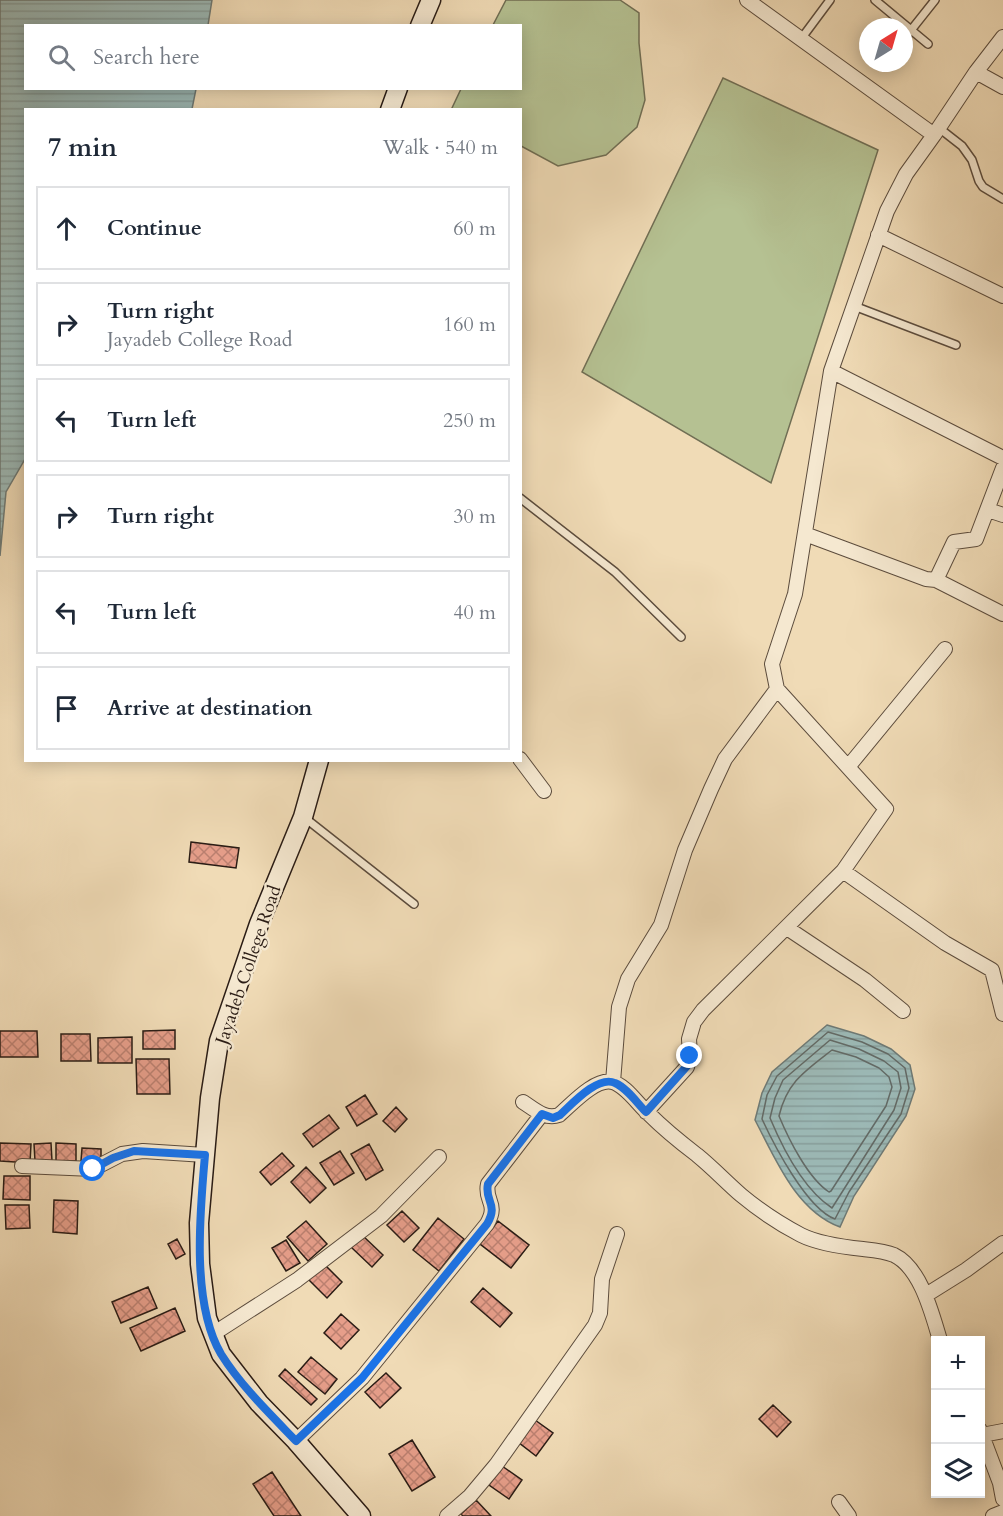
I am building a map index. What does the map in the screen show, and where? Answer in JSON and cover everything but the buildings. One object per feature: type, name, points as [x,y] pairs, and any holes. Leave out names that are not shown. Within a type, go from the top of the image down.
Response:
[{"type":"street","points":[[421,24],[431,0]]},
{"type":"street","points":[[747,0],[936,132]]},
{"type":"street","points":[[646,1112],[687,1066],[690,1056],[689,1039],[694,1022],[703,1010],[843,870],[886,809],[777,689],[772,664],[795,594],[831,371],[878,235],[887,211],[906,174],[976,72],[1003,37]]},
{"type":"street","points":[[976,72],[1003,87]]},
{"type":"street","points":[[391,108],[397,90]]},
{"type":"street","points":[[878,235],[1003,297]]},
{"type":"street","points":[[831,371],[1003,458]]},
{"type":"street","points":[[936,580],[954,542],[976,539],[1003,468]]},
{"type":"street","points":[[988,510],[1003,515]]},
{"type":"street","points":[[805,534],[926,579],[936,580],[1003,614]]},
{"type":"street","points":[[848,767],[945,649]]},
{"type":"street","points":[[613,1082],[619,1007],[628,979],[661,925],[685,850],[725,759],[777,689]]},
{"type":"street","name":"Jayadeb College Road","points":[[318,762],[303,816],[259,924],[219,1041],[210,1098],[199,1223],[200,1254],[207,1318],[221,1354],[259,1403],[296,1441],[360,1516]]},
{"type":"street","points":[[522,762],[544,791]]},
{"type":"street","points":[[843,870],[945,943],[992,970],[1000,984],[1003,1014]]},
{"type":"street","points":[[787,928],[865,980],[903,1011]]},
{"type":"street","points":[[523,1102],[553,1118],[560,1115],[592,1087],[604,1082],[613,1082],[622,1087],[676,1139],[774,1220],[804,1236],[842,1247],[876,1250],[893,1255],[908,1265],[926,1295],[938,1336]]},
{"type":"street","points":[[296,1441],[362,1378],[487,1224],[493,1210],[487,1192],[488,1184],[542,1114]]},
{"type":"street","points":[[22,1166],[93,1169],[122,1154],[143,1151],[205,1155]]},
{"type":"street","points":[[213,1335],[297,1280],[381,1216],[439,1157]]},
{"type":"street","points":[[447,1516],[470,1496],[496,1464],[595,1325],[600,1313],[602,1279],[617,1234]]},
{"type":"street","points":[[926,1295],[1003,1243]]},
{"type":"street","points":[[985,1433],[1003,1431]]},
{"type":"street","points":[[985,1444],[1000,1483],[1003,1499]]},
{"type":"street","points":[[839,1502],[849,1516]]},
{"type":"street","points":[[993,1516],[1003,1512]]},
{"type":"lane","points":[[801,39],[830,0]]},
{"type":"lane","points":[[875,0],[897,18]]},
{"type":"lane","points":[[913,28],[935,0]]},
{"type":"lane","points":[[913,32],[928,44]]},
{"type":"lane","points":[[936,132],[962,146],[972,160],[983,187],[1003,199]]},
{"type":"lane","points":[[854,306],[956,345]]},
{"type":"lane","points":[[522,500],[615,572],[681,637]]},
{"type":"lane","points":[[303,816],[414,904]]},
{"type":"green space","points":[[506,0],[620,0],[639,13],[639,43],[645,100],[637,127],[606,155],[558,166],[522,147],[522,108],[452,108],[461,90],[522,90],[522,24],[494,24]]},
{"type":"green space","points":[[723,78],[878,150],[771,483],[582,372]]},
{"type":"water","points":[[0,0],[212,0],[208,24],[24,24],[24,90],[196,90],[192,108],[24,108],[24,461],[6,492],[0,556]]},
{"type":"water","points":[[827,1025],[864,1036],[891,1049],[910,1065],[915,1089],[906,1116],[854,1196],[840,1227],[811,1209],[799,1196],[788,1182],[755,1120],[762,1093],[772,1072]]},
{"type":"route","points":[[93,1169],[122,1154],[134,1151],[205,1155],[199,1223],[200,1264],[207,1318],[221,1354],[259,1403],[296,1441],[381,1357],[487,1224],[493,1210],[486,1188],[542,1114],[553,1118],[560,1115],[592,1087],[604,1082],[613,1082],[622,1087],[646,1112],[687,1066],[690,1056]]}]
